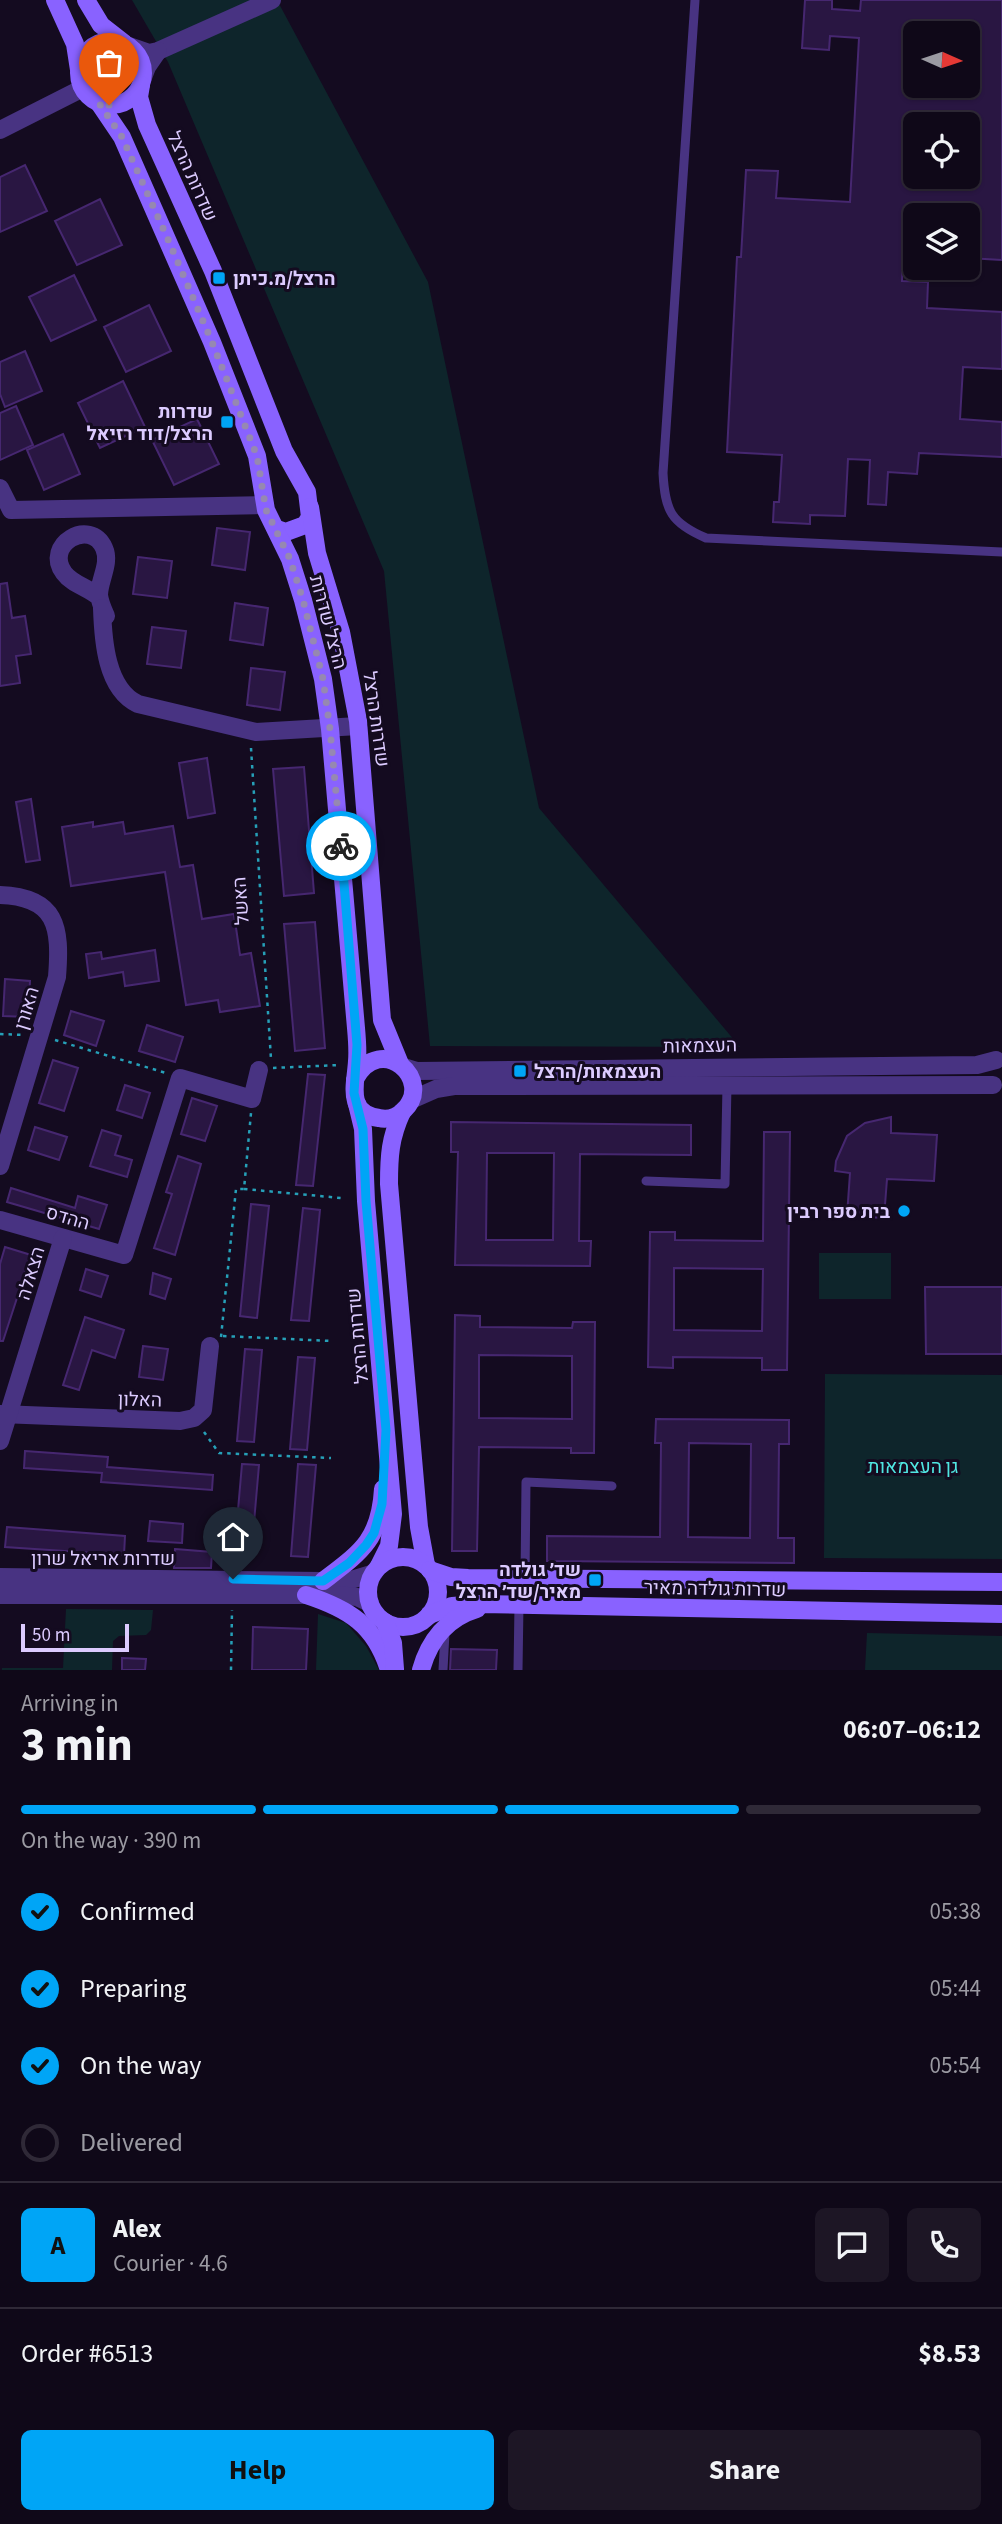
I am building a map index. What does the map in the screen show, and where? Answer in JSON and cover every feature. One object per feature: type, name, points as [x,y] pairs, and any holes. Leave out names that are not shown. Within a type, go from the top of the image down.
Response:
[{"type":"main road","points":[[55,0],[75,44],[83,88],[99,103],[122,137],[192,294],[257,456],[264,496],[277,529],[286,532],[304,525],[310,517],[307,492],[298,476],[288,471],[282,471],[267,479],[264,496]]},
{"type":"main road","points":[[86,0],[101,25],[127,45],[141,61],[142,83],[135,94],[119,104],[99,103]]},
{"type":"main road","points":[[79,70],[87,52],[94,45],[114,41],[127,45]]},
{"type":"main road","name":"שדרות הרצל","points":[[142,83],[139,97],[147,125],[213,271],[284,451],[298,476]]},
{"type":"main road","name":"שדרות הרצל","points":[[310,507],[317,553],[341,632],[358,726],[382,1020],[393,1051],[402,1065]]},
{"type":"main road","name":"הרצל שדרות","points":[[277,529],[307,612],[323,679],[330,729]]},
{"type":"main road","points":[[330,729],[356,1028],[356,1071],[353,1086],[360,1108],[376,1118],[394,1117],[406,1106]]},
{"type":"main road","points":[[356,1071],[374,1060],[383,1059],[402,1065],[413,1083],[393,1133],[389,1152],[389,1184],[419,1527],[428,1568],[438,1588],[438,1598],[427,1617],[420,1670]]},
{"type":"main road","name":"שדרות הרצל","points":[[356,1100],[363,1129],[366,1201],[393,1530],[389,1546],[376,1569]]},
{"type":"main road","points":[[323,1581],[358,1555],[374,1533],[382,1504],[386,1430]]},
{"type":"main road","points":[[395,1670],[393,1643],[385,1622],[373,1610],[368,1587],[376,1569],[388,1560],[408,1557],[428,1568]]},
{"type":"main road","name":"שדרות גולדה מאיר","points":[[428,1568],[459,1577],[525,1579],[1002,1582]]},
{"type":"main road","points":[[306,1595],[340,1607],[353,1616],[375,1639],[389,1670]]},
{"type":"main road","points":[[420,1670],[430,1647],[446,1627],[471,1611],[494,1605]]},
{"type":"main road","name":"שדרות גולדה מאיר","points":[[427,1617],[452,1606],[494,1605],[1002,1614]]},
{"type":"main road","points":[[385,1622],[405,1627],[427,1617]]},
{"type":"street","points":[[127,45],[149,53],[158,51],[272,0]]},
{"type":"street","points":[[142,83],[147,67],[158,51]]},
{"type":"street","points":[[0,130],[83,88]]},
{"type":"street","points":[[0,488],[12,510],[264,496]]},
{"type":"street","points":[[101,602],[122,677],[133,702],[250,731],[279,732],[358,726]]},
{"type":"street","name":"האורן","points":[[0,895],[32,899],[46,909],[55,925],[59,951],[57,977],[0,1166]]},
{"type":"street","points":[[998,1090],[991,1070],[999,1057]]},
{"type":"street","name":"העצמאות","points":[[402,1065],[417,1070],[977,1065],[999,1057]]},
{"type":"street","points":[[180,1077],[252,1099],[259,1070]]},
{"type":"street","name":"ההדס","points":[[0,1220],[124,1255],[180,1077]]},
{"type":"street","name":"העצמאות","points":[[406,1106],[436,1089],[454,1086],[727,1085],[998,1090]]},
{"type":"street","name":"הצאלה","points":[[0,1441],[4,1415],[63,1238]]},
{"type":"street","points":[[194,1418],[203,1410],[216,1341]]},
{"type":"street","name":"האלון","points":[[4,1415],[180,1421],[194,1418]]},
{"type":"street","name":"שדרות אריאל שרון","points":[[0,1577],[323,1581],[351,1580],[376,1569]]},
{"type":"street","name":"שדרות אריאל שרון","points":[[0,1595],[306,1595],[358,1597],[370,1603]]},
{"type":"lane","points":[[695,0],[663,473],[664,496],[669,509],[682,528],[706,538],[1002,552]]},
{"type":"lane","points":[[646,1181],[725,1184],[727,1085]]},
{"type":"lane","points":[[525,1579],[526,1482],[612,1486]]},
{"type":"lane","points":[[518,1670],[519,1605]]},
{"type":"lane","points":[[443,1670],[446,1627]]},
{"type":"path","name":"האשל","points":[[250,731],[272,1068],[356,1071]]},
{"type":"path","points":[[0,1034],[39,1036],[180,1077]]},
{"type":"path","points":[[244,1189],[252,1099]]},
{"type":"path","points":[[332,1341],[216,1341],[236,1189],[341,1198]]},
{"type":"path","points":[[194,1418],[219,1452],[331,1458]]},
{"type":"path","points":[[231,1670],[233,1595]]},
{"type":"green space","points":[[132,0],[277,0],[428,282],[539,808],[740,1047],[430,1046],[384,571],[168,62]]},
{"type":"green space","points":[[819,1253],[891,1253],[891,1299],[819,1299]]},
{"type":"green space","name":"גן העצמאות","points":[[825,1374],[1002,1375],[1002,1559],[824,1558]]},
{"type":"green space","points":[[66,1609],[153,1610],[151,1630],[146,1635],[119,1636],[113,1641],[112,1670],[2,1670],[63,1668]]},
{"type":"green space","points":[[318,1614],[346,1623],[366,1646],[379,1670],[316,1670]]},
{"type":"green space","points":[[867,1633],[1002,1636],[1002,1670],[865,1670]]},
{"type":"building","points":[[805,0],[832,0],[832,9],[860,11],[861,0],[1002,0],[1002,260],[980,259],[980,203],[903,203],[902,281],[928,282],[927,308],[1002,312],[1002,369],[963,367],[960,419],[1002,422],[1002,457],[919,453],[917,474],[888,472],[886,505],[868,504],[870,460],[848,459],[845,516],[810,515],[810,524],[773,522],[774,502],[779,502],[782,455],[727,452],[737,257],[741,257],[746,170],[778,171],[776,198],[850,202],[859,38],[830,36],[829,50],[802,48]]},
{"type":"building","points":[[25,165],[47,211],[0,232],[0,177]]},
{"type":"building","points":[[100,199],[122,245],[77,265],[55,221]]},
{"type":"building","points":[[74,275],[96,320],[51,341],[29,297]]},
{"type":"building","points":[[149,305],[171,351],[126,372],[104,327]]},
{"type":"building","points":[[25,351],[42,391],[5,407],[0,394],[0,362]]},
{"type":"building","points":[[123,381],[145,427],[100,448],[78,403]]},
{"type":"building","points":[[16,406],[33,445],[0,460],[0,413]]},
{"type":"building","points":[[197,419],[219,464],[174,485],[152,440]]},
{"type":"building","points":[[63,434],[80,474],[44,490],[27,450]]},
{"type":"building","points":[[217,528],[250,532],[245,570],[212,565]]},
{"type":"building","points":[[138,557],[172,561],[167,598],[133,594]]},
{"type":"building","points":[[7,583],[12,618],[25,616],[31,654],[16,656],[20,683],[0,686],[0,584]]},
{"type":"building","points":[[235,603],[268,608],[263,645],[230,640]]},
{"type":"building","points":[[152,627],[186,631],[181,668],[147,664]]},
{"type":"building","points":[[251,668],[285,672],[280,710],[247,705]]},
{"type":"building","points":[[207,758],[215,813],[188,818],[179,763]]},
{"type":"building","points":[[304,767],[314,893],[284,896],[273,769]]},
{"type":"building","points":[[31,799],[40,860],[26,862],[16,802]]},
{"type":"building","points":[[93,822],[93,827],[123,822],[125,834],[173,826],[180,867],[193,865],[202,919],[234,914],[240,955],[251,953],[260,1006],[220,1012],[218,1000],[186,1005],[165,872],[71,886],[62,827]]},
{"type":"building","points":[[315,922],[325,1048],[295,1051],[284,924]]},
{"type":"building","points":[[155,950],[159,981],[125,986],[123,972],[89,978],[86,954],[101,952],[102,959]]},
{"type":"building","points":[[5,979],[30,981],[28,1017],[3,1016]]},
{"type":"building","points":[[71,1011],[104,1021],[96,1046],[64,1035]]},
{"type":"building","points":[[147,1025],[183,1037],[175,1062],[139,1051]]},
{"type":"building","points":[[53,1060],[78,1068],[64,1111],[39,1103]]},
{"type":"building","points":[[308,1074],[325,1075],[313,1186],[296,1185]]},
{"type":"building","points":[[125,1085],[150,1093],[142,1118],[117,1110]]},
{"type":"building","points":[[192,1098],[217,1106],[205,1141],[181,1134]]},
{"type":"building","points":[[891,1117],[891,1133],[937,1135],[934,1181],[887,1179],[884,1218],[847,1216],[850,1173],[835,1171],[836,1161],[847,1136],[865,1123]]},
{"type":"building","points":[[451,1122],[691,1125],[691,1155],[580,1154],[579,1241],[591,1241],[590,1266],[455,1265],[458,1152],[451,1152]],"holes":[[[487,1153],[554,1153],[553,1240],[486,1240]]]},
{"type":"building","points":[[35,1127],[67,1137],[59,1160],[28,1150]]},
{"type":"building","points":[[102,1130],[121,1136],[115,1155],[132,1160],[127,1177],[90,1166]]},
{"type":"building","points":[[764,1132],[790,1132],[787,1370],[762,1370],[762,1358],[673,1357],[673,1368],[648,1367],[650,1232],[675,1232],[675,1240],[763,1241]],"holes":[[[674,1268],[763,1269],[762,1331],[674,1330]]]},
{"type":"building","points":[[178,1156],[201,1164],[175,1255],[154,1248],[172,1194],[166,1192]]},
{"type":"building","points":[[11,1188],[75,1208],[78,1196],[107,1205],[99,1229],[7,1202]]},
{"type":"building","points":[[251,1204],[269,1206],[257,1318],[240,1316]]},
{"type":"building","points":[[303,1208],[320,1210],[309,1321],[291,1320]]},
{"type":"building","points":[[5,1247],[31,1255],[3,1341],[0,1341],[0,1264]]},
{"type":"building","points":[[86,1269],[108,1276],[101,1297],[80,1290]]},
{"type":"building","points":[[153,1273],[171,1279],[165,1299],[150,1294]]},
{"type":"building","points":[[925,1287],[1002,1287],[1002,1354],[926,1354]]},
{"type":"building","points":[[455,1315],[480,1316],[480,1327],[572,1328],[573,1322],[595,1322],[594,1453],[571,1453],[571,1448],[479,1447],[477,1551],[452,1551]],"holes":[[[479,1355],[572,1356],[572,1419],[479,1418]]]},
{"type":"building","points":[[85,1317],[124,1330],[115,1358],[92,1350],[79,1390],[63,1385]]},
{"type":"building","points":[[143,1346],[168,1349],[163,1380],[139,1377]]},
{"type":"building","points":[[245,1349],[262,1350],[254,1442],[237,1441]]},
{"type":"building","points":[[298,1357],[315,1358],[307,1450],[290,1449]]},
{"type":"building","points":[[656,1419],[789,1420],[789,1444],[779,1444],[778,1538],[794,1538],[794,1563],[547,1561],[547,1536],[660,1537],[661,1443],[655,1443]],"holes":[[[689,1443],[751,1444],[750,1538],[688,1537]]]},
{"type":"building","points":[[25,1451],[108,1457],[107,1467],[213,1475],[212,1490],[101,1482],[102,1473],[24,1468]]},
{"type":"building","points":[[242,1464],[259,1465],[251,1557],[234,1556]]},
{"type":"building","points":[[298,1464],[316,1465],[308,1557],[291,1556]]},
{"type":"building","points":[[150,1521],[183,1524],[182,1543],[148,1541]]},
{"type":"building","points":[[7,1527],[125,1536],[124,1555],[5,1547]]},
{"type":"building","points":[[175,1549],[212,1552],[211,1568],[174,1568]]},
{"type":"building","points":[[253,1627],[308,1629],[306,1670],[252,1670]]},
{"type":"building","points":[[451,1649],[497,1650],[496,1670],[450,1670]]},
{"type":"building","points":[[122,1658],[146,1659],[145,1670],[122,1670]]},
{"type":"way so far","points":[[109,105],[99,103],[122,137],[139,173],[233,391],[257,456],[266,510],[290,559],[303,600],[314,638],[327,704],[341,846]]},
{"type":"place","name":"הרצל/מ.כיתן","points":[[219,278]]},
{"type":"place","name":"שדרות הרצל/דוד רזיאל","points":[[227,422]]},
{"type":"place","name":"העצמאות/הרצל","points":[[520,1071]]},
{"type":"place","name":"בית ספר רבין","points":[[904,1211]]},
{"type":"place","name":"שד׳ גולדה מאיר/שד׳ הרצל","points":[[595,1580]]},
{"type":"route","points":[[233,1579],[323,1581],[349,1563],[366,1545],[379,1521],[382,1504],[386,1430],[366,1201],[363,1129],[353,1086],[357,1045],[341,846]]}]
